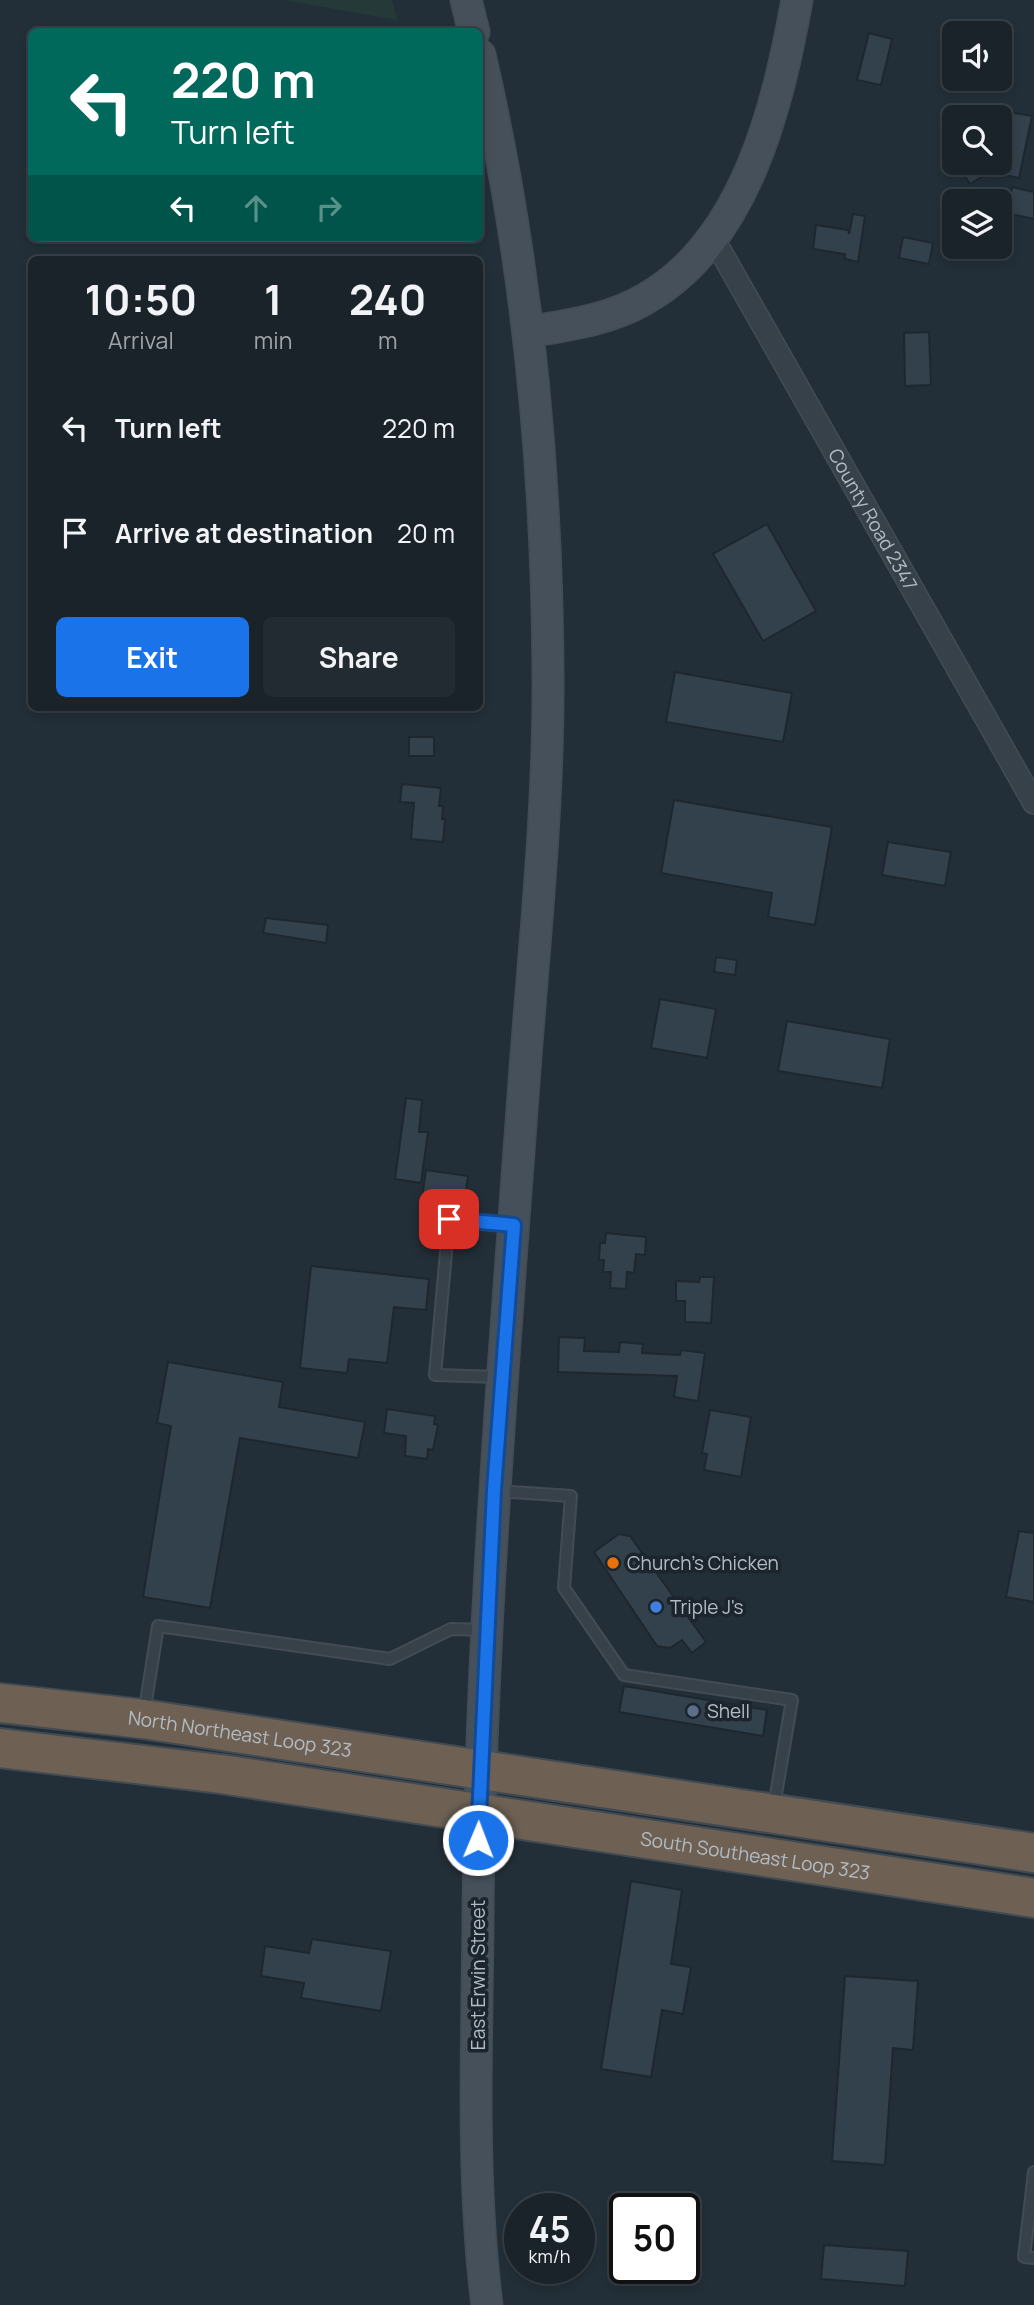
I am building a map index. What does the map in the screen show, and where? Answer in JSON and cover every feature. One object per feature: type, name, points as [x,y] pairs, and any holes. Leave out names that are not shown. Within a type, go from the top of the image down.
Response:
[{"type":"highway","name":"North Northeast Loop 323","points":[[0,1703],[143,1719],[480,1769]]},
{"type":"highway","points":[[0,1748],[157,1765],[479,1812]]},
{"type":"highway","points":[[480,1769],[1034,1853]]},
{"type":"highway","name":"South Southeast Loop 323","points":[[479,1812],[1034,1898]]},
{"type":"main road","points":[[466,0],[473,28]]},
{"type":"main road","points":[[528,332],[594,319],[647,299],[679,275],[712,236],[740,190],[765,127],[785,62],[797,0]]},
{"type":"main road","name":"East Erwin Street","points":[[483,70],[510,204],[528,332],[544,513],[548,680],[541,849],[494,1490],[480,1769],[477,2197],[487,2305]]},
{"type":"street","name":"County Road 2347","points":[[712,236],[1034,803]]},
{"type":"lane","points":[[502,1377],[435,1375],[449,1219],[514,1225]]},
{"type":"lane","points":[[494,1490],[571,1496],[564,1588],[624,1675],[792,1700],[772,1812]]},
{"type":"lane","points":[[143,1719],[158,1626],[390,1659],[451,1629],[486,1630]]},
{"type":"lane","points":[[1034,2172],[1024,2257],[1034,2259]]},
{"type":"green space","points":[[284,0],[392,0],[397,20]]},
{"type":"building","points":[[869,33],[892,39],[881,85],[857,80]]},
{"type":"building","points":[[1012,114],[1032,116],[1019,178],[1004,175],[1012,175]]},
{"type":"building","points":[[964,175],[984,175],[970,184]]},
{"type":"building","points":[[1012,189],[1034,192],[1034,219],[1012,214]]},
{"type":"building","points":[[853,214],[865,216],[858,262],[845,259],[845,254],[813,249],[816,225],[848,230],[849,234]]},
{"type":"building","points":[[903,237],[933,243],[929,264],[899,258]]},
{"type":"building","points":[[929,332],[931,385],[905,386],[904,333]]},
{"type":"building","points":[[767,524],[816,611],[763,641],[713,554]]},
{"type":"building","points":[[675,672],[792,693],[783,742],[666,722]]},
{"type":"building","points":[[409,737],[434,737],[434,756],[409,756]]},
{"type":"building","points":[[402,784],[441,788],[439,806],[443,806],[442,819],[445,819],[443,842],[411,839],[414,803],[400,802]]},
{"type":"building","points":[[674,800],[832,827],[815,925],[768,917],[772,893],[661,873]]},
{"type":"building","points":[[888,842],[951,852],[945,886],[882,875]]},
{"type":"building","points":[[266,918],[328,925],[326,943],[263,933]]},
{"type":"building","points":[[716,957],[737,960],[735,975],[714,972]]},
{"type":"building","points":[[660,999],[716,1009],[707,1058],[651,1048]]},
{"type":"building","points":[[787,1021],[890,1039],[882,1088],[778,1071]]},
{"type":"building","points":[[406,1098],[422,1100],[419,1132],[428,1132],[421,1183],[395,1179]]},
{"type":"building","points":[[426,1170],[468,1176],[464,1204],[422,1198]]},
{"type":"building","points":[[606,1233],[646,1237],[645,1255],[636,1254],[634,1273],[627,1272],[626,1289],[610,1288],[611,1272],[603,1272],[604,1260],[599,1260],[600,1243],[605,1243]]},
{"type":"building","points":[[311,1266],[429,1279],[426,1310],[394,1307],[387,1363],[349,1359],[347,1373],[300,1368]]},
{"type":"building","points":[[700,1277],[714,1277],[711,1323],[685,1322],[685,1301],[676,1301],[676,1281],[699,1282]]},
{"type":"building","points":[[559,1337],[585,1338],[584,1351],[619,1352],[620,1342],[643,1344],[642,1353],[680,1355],[681,1350],[705,1353],[698,1401],[674,1397],[677,1376],[558,1372]]},
{"type":"building","points":[[168,1362],[283,1382],[279,1407],[365,1422],[358,1458],[240,1438],[210,1608],[143,1597],[171,1426],[157,1423]]},
{"type":"building","points":[[387,1409],[435,1416],[434,1424],[438,1425],[433,1450],[428,1449],[427,1459],[405,1456],[406,1436],[384,1433]]},
{"type":"building","points":[[710,1410],[751,1417],[741,1477],[704,1470],[707,1454],[702,1453]]},
{"type":"building","points":[[1019,1531],[1034,1533],[1034,1602],[1006,1597]]},
{"type":"building","name":"Triple J's","points":[[619,1534],[630,1536],[706,1642],[692,1653],[682,1640],[670,1648],[657,1646],[594,1552]]},
{"type":"building","name":"Shell","points":[[624,1686],[767,1710],[763,1736],[619,1712]]},
{"type":"building","points":[[631,1881],[682,1890],[671,1964],[691,1967],[683,2014],[662,2010],[651,2077],[601,2069]]},
{"type":"building","points":[[312,1939],[391,1951],[381,2011],[301,1998],[304,1983],[261,1976],[265,1946],[309,1953]]},
{"type":"building","points":[[845,1976],[918,1981],[913,2050],[893,2048],[885,2165],[832,2161]]},
{"type":"building","points":[[824,2245],[908,2251],[905,2286],[821,2279]]},
{"type":"place","name":"Church's Chicken","points":[[613,1563]]},
{"type":"place","name":"Triple J's","points":[[656,1607]]},
{"type":"place","name":"Shell","points":[[693,1711]]},
{"type":"route","points":[[449,1219],[514,1225],[494,1490],[478,1840]]}]
